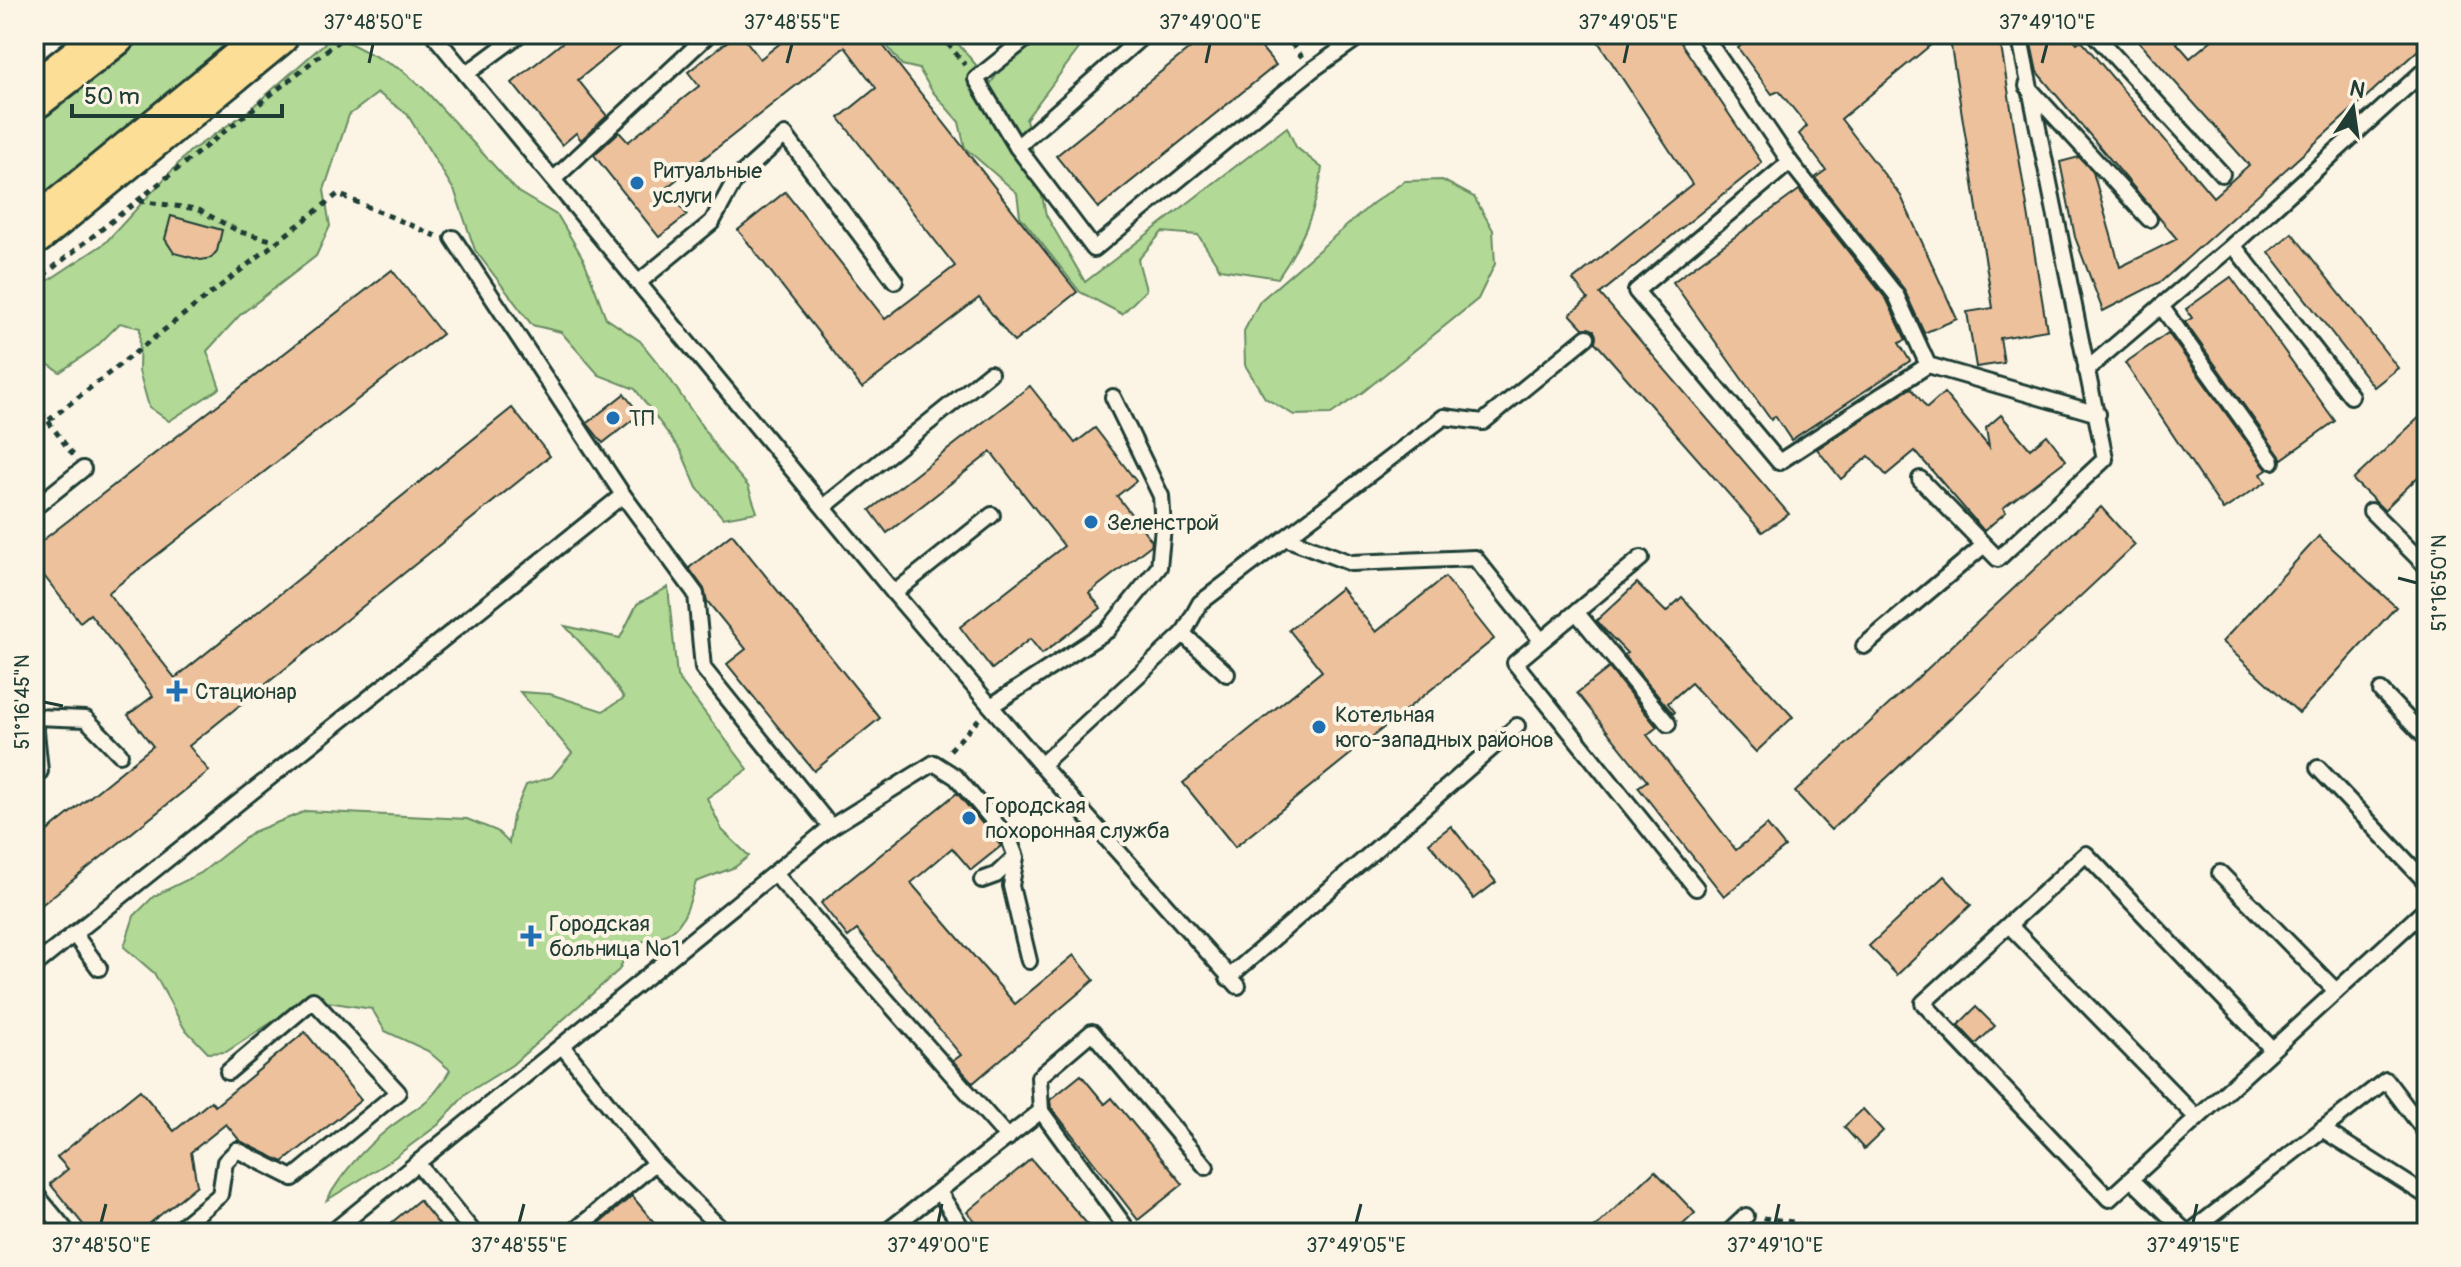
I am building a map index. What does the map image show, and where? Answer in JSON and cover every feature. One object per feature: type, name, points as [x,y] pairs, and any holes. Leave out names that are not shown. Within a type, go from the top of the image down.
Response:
[{"type":"main road","points":[[34,96],[113,34]]},
{"type":"main road","points":[[34,232],[276,34]]},
{"type":"lane","points":[[433,34],[894,593],[1233,982],[1517,726]]},
{"type":"lane","points":[[466,74],[520,34]]},
{"type":"lane","points":[[554,179],[709,34]]},
{"type":"lane","points":[[1032,34],[976,79],[1017,147],[1094,249],[1312,70],[1363,34]]},
{"type":"lane","points":[[1017,147],[1145,34]]},
{"type":"lane","points":[[1703,34],[1790,162],[1896,295],[1928,365]]},
{"type":"lane","points":[[1920,479],[1998,559],[2105,459],[2019,34]]},
{"type":"lane","points":[[2094,34],[2222,174]]},
{"type":"lane","points":[[2086,370],[2233,245],[2427,68]]},
{"type":"lane","points":[[2027,85],[2149,219]]},
{"type":"lane","points":[[638,283],[712,222],[735,180],[785,135],[895,281]]},
{"type":"lane","points":[[1790,162],[1636,291],[1779,462],[1928,365],[2098,414]]},
{"type":"lane","points":[[453,238],[623,495],[696,594],[703,668],[831,827]]},
{"type":"lane","points":[[2233,245],[2351,396]]},
{"type":"lane","points":[[2161,306],[2272,461]]},
{"type":"lane","points":[[1041,765],[1183,634],[1200,603],[1288,539],[1444,417],[1483,422],[1587,337]]},
{"type":"lane","points":[[825,506],[990,373]]},
{"type":"lane","points":[[991,706],[1108,630],[1159,567],[1163,527],[1161,496],[1113,397]]},
{"type":"lane","points":[[34,508],[83,469]]},
{"type":"lane","points":[[34,966],[623,495]]},
{"type":"lane","points":[[2371,511],[2427,567]]},
{"type":"lane","points":[[894,593],[992,515]]},
{"type":"lane","points":[[1288,539],[1351,563],[1475,558],[1541,640]]},
{"type":"lane","points":[[1864,646],[1983,546]]},
{"type":"lane","points":[[1641,558],[1515,663],[1696,888]]},
{"type":"lane","points":[[1577,613],[1668,724]]},
{"type":"lane","points":[[1183,634],[1227,674]]},
{"type":"lane","points":[[2381,691],[2427,739]]},
{"type":"lane","points":[[34,781],[40,771],[34,714],[86,719],[120,754]]},
{"type":"lane","points":[[331,1233],[831,827],[934,763],[956,777],[1009,839],[1016,857],[1011,886],[1029,961]]},
{"type":"lane","points":[[2318,768],[2427,883]]},
{"type":"lane","points":[[2271,1048],[2086,854],[1923,1003],[2109,1199],[2271,1048],[2426,910]]},
{"type":"lane","points":[[982,880],[996,875],[1016,857]]},
{"type":"lane","points":[[2220,873],[2336,991]]},
{"type":"lane","points":[[775,874],[1008,1138]]},
{"type":"lane","points":[[2009,925],[2197,1118]]},
{"type":"lane","points":[[74,934],[99,968]]},
{"type":"lane","points":[[174,1233],[220,1195],[225,1162],[237,1150],[293,1178],[398,1092],[313,1000],[228,1072]]},
{"type":"lane","points":[[1125,1233],[1124,1225],[1041,1111],[1039,1077],[1092,1032],[1206,1167]]},
{"type":"lane","points":[[563,1047],[655,1163],[725,1233]]},
{"type":"lane","points":[[2131,1179],[2188,1233],[2386,1080],[2427,1134]]},
{"type":"lane","points":[[885,1233],[1041,1111]]},
{"type":"lane","points":[[2322,1129],[2427,1196]]},
{"type":"lane","points":[[417,1163],[474,1233]]},
{"type":"lane","points":[[572,1233],[655,1163]]},
{"type":"lane","points":[[34,1192],[68,1233]]},
{"type":"lane","points":[[939,1192],[965,1233]]},
{"type":"lane","points":[[1728,1233],[1746,1216]]},
{"type":"path","points":[[34,41],[43,34]]},
{"type":"path","points":[[34,283],[347,34]]},
{"type":"path","points":[[940,34],[976,79]]},
{"type":"path","points":[[49,420],[338,194],[430,236],[453,238]]},
{"type":"path","points":[[138,201],[197,209],[240,232],[275,241]]},
{"type":"path","points":[[34,402],[83,469]]},
{"type":"path","points":[[934,763],[991,706]]},
{"type":"path","points":[[1746,1216],[1793,1222],[1818,1233]]},
{"type":"green space","points":[[137,34],[249,34],[34,205],[34,116]]},
{"type":"green space","points":[[878,34],[950,34],[991,83],[1024,34],[1090,34],[1026,119],[1046,215],[1085,282],[1287,127],[1296,147],[1322,168],[1312,212],[1301,239],[1278,278],[1220,269],[1198,235],[1162,232],[1138,260],[1146,290],[1122,314],[1080,292],[1020,216],[1017,193],[965,148],[959,122],[932,91],[919,69],[902,65]]},
{"type":"green space","points":[[334,35],[402,70],[424,89],[518,192],[558,216],[584,260],[606,318],[640,341],[668,376],[722,456],[748,486],[757,512],[723,518],[697,488],[681,451],[635,389],[599,375],[561,332],[532,325],[475,250],[455,192],[407,114],[378,93],[349,115],[324,190],[330,226],[316,256],[240,315],[207,351],[220,388],[169,421],[149,407],[139,371],[140,328],[120,323],[96,347],[60,372],[37,357],[34,290],[105,243],[189,152],[247,112]]},
{"type":"green space","points":[[1442,180],[1474,197],[1493,230],[1495,264],[1478,299],[1331,414],[1294,415],[1265,398],[1245,365],[1244,331],[1260,301],[1373,203],[1405,181]]},
{"type":"green space","points":[[668,587],[677,676],[748,769],[707,798],[722,830],[749,856],[735,867],[696,882],[687,910],[676,927],[659,937],[631,944],[619,970],[512,1065],[467,1093],[438,1125],[384,1165],[327,1200],[361,1153],[430,1098],[450,1070],[428,1051],[385,1031],[372,1009],[308,999],[226,1052],[208,1053],[184,1028],[154,973],[124,947],[134,916],[154,896],[201,873],[253,832],[306,811],[467,819],[497,831],[509,843],[513,816],[526,785],[552,777],[572,753],[520,692],[550,694],[603,711],[624,698],[599,663],[565,626],[620,638],[637,604]]},
{"type":"building","points":[[573,34],[635,34],[578,80],[607,116],[581,140],[576,133],[562,145],[512,83]]},
{"type":"building","points":[[741,34],[760,59],[792,34],[874,34],[1077,292],[1014,342],[979,298],[862,388],[738,230],[785,192],[885,319],[955,266],[839,118],[876,88],[845,47],[666,188],[687,215],[659,237],[594,155],[619,132],[628,142],[699,86],[688,72]]},
{"type":"building","points":[[1208,34],[1250,34],[1276,65],[1098,208],[1056,156]]},
{"type":"building","points":[[1593,34],[1675,34],[1762,163],[1600,294],[1789,514],[1762,532],[1595,342],[1594,330],[1583,328],[1570,314],[1588,299],[1573,280],[1692,184]]},
{"type":"building","points":[[1754,34],[1944,34],[1841,119],[1901,196],[1957,319],[1924,333],[1904,289],[1815,178],[1826,170],[1799,134],[1807,126],[1779,91],[1772,94],[1738,48]]},
{"type":"building","points":[[1949,34],[1999,34],[2047,330],[2000,338],[2004,363],[1976,367],[1967,312],[1993,308]]},
{"type":"building","points":[[2029,34],[2069,34],[2077,43],[2081,40],[2213,197],[2249,165],[2132,34],[2169,34],[2190,58],[2219,34],[2427,34],[2427,42],[2162,281],[2103,311],[2075,237],[2060,162],[2079,157],[2093,172],[2120,267],[2177,239],[2037,72]]},
{"type":"building","points":[[1799,190],[1887,300],[1906,340],[1899,343],[1910,361],[1791,440],[1775,416],[1771,420],[1673,282]]},
{"type":"building","points":[[171,216],[222,230],[217,251],[211,258],[201,260],[174,253],[165,239]]},
{"type":"building","points":[[2292,233],[2398,368],[2374,387],[2269,252]]},
{"type":"building","points":[[392,270],[442,334],[108,593],[175,678],[512,408],[550,456],[189,746],[209,771],[34,911],[34,842],[153,746],[128,715],[153,696],[90,614],[80,622],[34,563],[34,547]]},
{"type":"building","points":[[2231,277],[2335,421],[2282,459],[2185,322],[2192,318],[2186,309]]},
{"type":"building","points":[[2168,333],[2267,470],[2261,474],[2266,482],[2223,510],[2125,363]]},
{"type":"building","name":"Зеленстрой","points":[[1030,386],[1075,443],[1095,428],[1136,481],[1117,496],[1152,541],[1151,545],[1089,593],[1101,608],[1042,654],[1030,639],[992,669],[960,627],[1064,546],[991,452],[887,533],[870,510]]},
{"type":"building","points":[[1911,388],[1927,408],[1944,393],[1989,447],[1986,428],[2001,415],[2030,449],[2047,435],[2066,460],[2003,508],[2006,512],[1984,531],[1915,451],[1886,475],[1869,456],[1841,479],[1817,449]]},
{"type":"building","name":"ТП","points":[[624,394],[640,414],[603,443],[587,423]]},
{"type":"building","points":[[2427,410],[2427,468],[2384,510],[2353,480]]},
{"type":"building","points":[[2101,507],[2135,545],[1831,830],[1795,792]]},
{"type":"building","points":[[732,534],[880,718],[814,771],[727,664],[746,649],[707,601],[704,589],[689,568]]},
{"type":"building","points":[[2319,536],[2396,607],[2299,713],[2222,642]]},
{"type":"building","name":"Котельная юго-западных районов","points":[[1445,577],[1494,639],[1235,847],[1183,783],[1322,671],[1289,630],[1341,588],[1376,632]]},
{"type":"building","points":[[1637,583],[1666,612],[1682,597],[1793,717],[1756,752],[1691,683],[1668,703],[1675,712],[1673,714],[1624,655],[1627,653],[1596,621]]},
{"type":"building","points":[[1609,668],[1657,727],[1647,735],[1736,850],[1767,825],[1785,847],[1724,896],[1638,787],[1647,781],[1577,693]]},
{"type":"building","points":[[957,793],[1001,846],[971,870],[952,848],[911,883],[1015,1004],[1074,955],[1094,980],[973,1083],[953,1061],[961,1055],[857,930],[848,937],[821,903]]},
{"type":"building","points":[[1451,826],[1496,882],[1474,899],[1429,843]]},
{"type":"building","points":[[1944,876],[1971,905],[1897,975],[1869,946]]},
{"type":"building","points":[[1976,1007],[1995,1026],[1976,1044],[1958,1025]]},
{"type":"building","points":[[305,1032],[361,1100],[283,1162],[240,1141],[226,1124],[191,1152],[197,1185],[138,1233],[90,1233],[50,1184],[68,1169],[57,1157],[140,1090],[174,1131],[211,1101],[215,1106]]},
{"type":"building","points":[[1081,1075],[1105,1104],[1112,1098],[1183,1184],[1138,1220],[1051,1107],[1050,1100]]},
{"type":"building","points":[[1863,1109],[1883,1131],[1864,1149],[1844,1127]]},
{"type":"building","points":[[1031,1159],[1095,1233],[986,1233],[967,1212]]},
{"type":"building","points":[[1655,1171],[1695,1213],[1674,1233],[1589,1233]]},
{"type":"building","points":[[632,1196],[663,1233],[588,1233]]},
{"type":"building","points":[[419,1200],[446,1233],[379,1233]]},
{"type":"place","name":"Ритуальные услуги","points":[[637,183]]},
{"type":"place","name":"ТП","points":[[613,418]]},
{"type":"place","name":"Зеленстрой","points":[[1091,522]]},
{"type":"place","name":"Стационар","points":[[177,691]]},
{"type":"place","name":"Котельная юго-западных районов","points":[[1319,727]]},
{"type":"place","name":"Городская похоронная служба","points":[[969,818]]},
{"type":"place","name":"Городская больница №1","points":[[531,936]]}]
